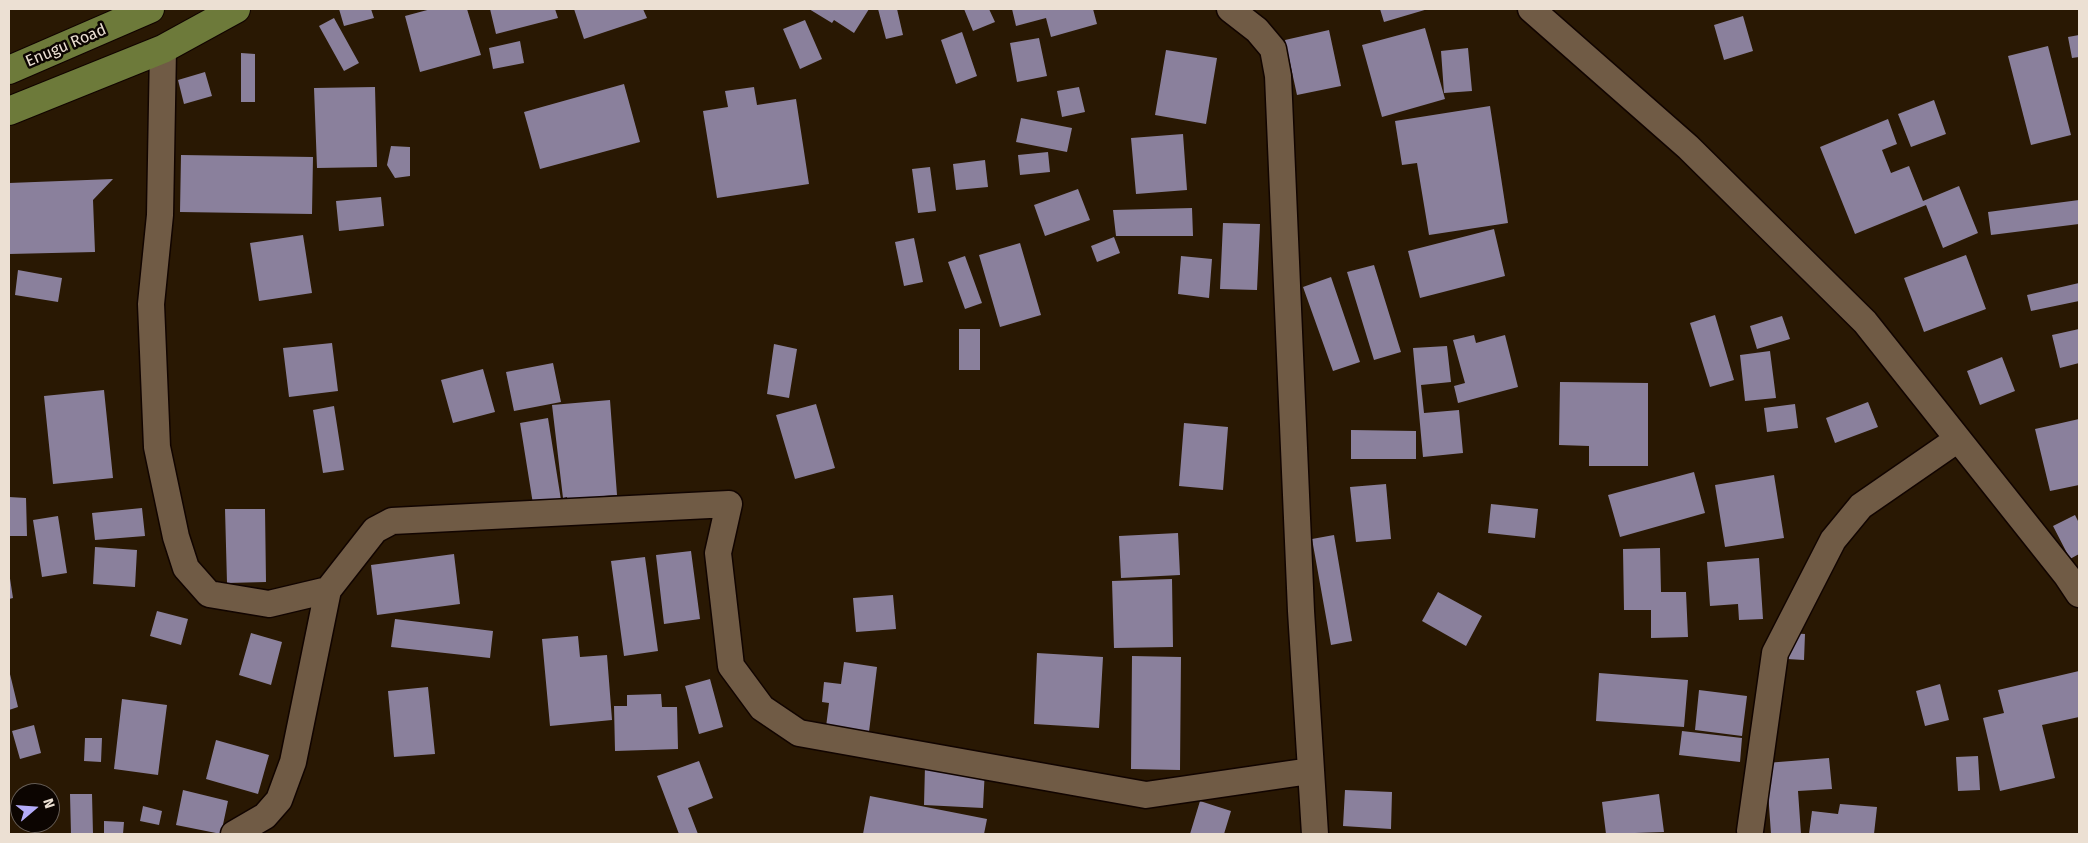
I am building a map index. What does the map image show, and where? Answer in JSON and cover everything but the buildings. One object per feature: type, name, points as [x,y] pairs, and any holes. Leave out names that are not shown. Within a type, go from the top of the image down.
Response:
[{"type":"main road","name":"Enugu Road","points":[[9,70],[150,9]]},
{"type":"main road","points":[[9,111],[163,49],[236,9]]},
{"type":"street","points":[[1230,9],[1257,30],[1273,49],[1278,76],[1310,771],[1315,834]]},
{"type":"street","points":[[1531,9],[1688,147],[1865,322],[2079,594]]},
{"type":"street","points":[[163,49],[160,215],[151,304],[157,447],[176,538],[186,568],[209,594],[270,604],[328,590]]},
{"type":"street","points":[[1750,831],[1775,654],[1833,540],[1861,506],[1958,439]]},
{"type":"street","points":[[234,834],[265,816],[279,800],[293,762],[328,590],[375,530],[392,521],[729,504],[718,553],[732,666],[762,708],[799,733],[1146,795],[1310,771]]}]
